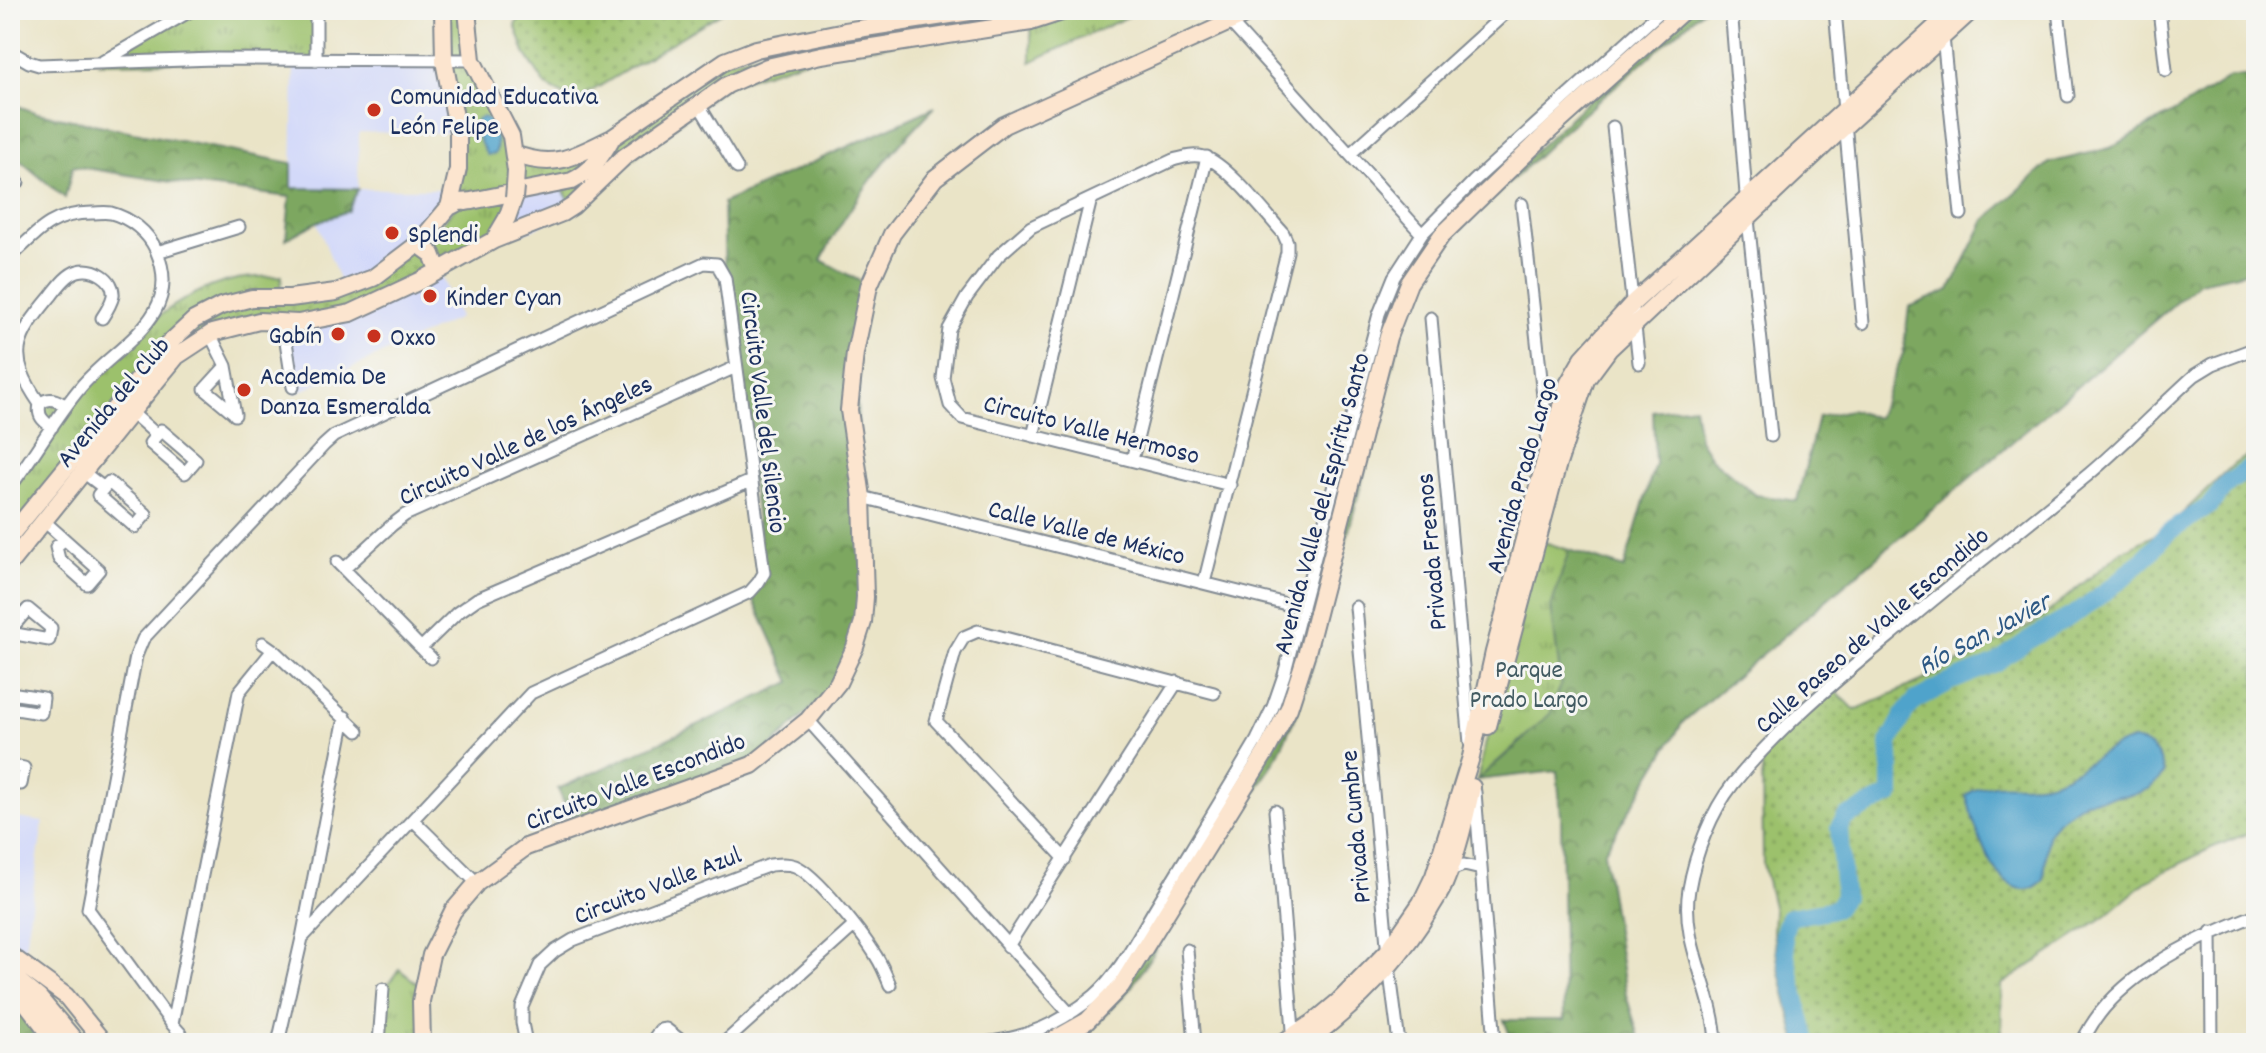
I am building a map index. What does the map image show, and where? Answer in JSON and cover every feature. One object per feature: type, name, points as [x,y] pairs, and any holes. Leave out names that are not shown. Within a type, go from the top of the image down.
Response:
[{"type":"street","points":[[100,63],[192,10]]},
{"type":"street","points":[[316,10],[316,60]]},
{"type":"street","points":[[443,10],[444,61],[458,132],[458,169],[454,198],[449,207]]},
{"type":"street","points":[[467,10],[472,60],[511,136],[516,171],[506,230]]},
{"type":"street","points":[[514,154],[547,163],[569,158],[612,138],[725,61],[745,53],[936,13],[983,10]]},
{"type":"street","name":"Avenida del Club","points":[[10,536],[83,472],[131,412],[171,351],[210,334],[259,321],[298,323],[351,313],[406,288],[506,230],[562,213],[624,157],[727,85],[767,67],[821,55],[1031,22],[1068,10]]},
{"type":"street","name":"Circuito Valle Escondido","points":[[422,1043],[421,1001],[431,955],[453,911],[477,883],[526,847],[752,765],[808,720],[838,683],[863,622],[865,597],[862,497],[849,410],[855,353],[869,286],[892,234],[935,178],[1004,125],[1256,10]]},
{"type":"street","points":[[1350,154],[1509,10]]},
{"type":"street","points":[[984,1043],[1012,1040],[1045,1027],[1070,1014],[1096,994],[1123,960],[1257,740],[1273,707],[1302,608],[1379,314],[1394,277],[1422,234],[1474,181],[1662,10]]},
{"type":"street","name":"Avenida Valle del Espíritu Santo","points":[[1048,1043],[1087,1021],[1121,986],[1266,752],[1289,708],[1307,652],[1388,337],[1409,283],[1441,236],[1550,130],[1684,10]]},
{"type":"street","points":[[1835,10],[1863,323]]},
{"type":"street","name":"Avenida Prado Largo","points":[[1294,1041],[1343,1015],[1388,958],[1434,876],[1471,757],[1486,685],[1548,449],[1568,384],[1583,358],[1633,303],[1845,108],[1945,20],[1972,10]]},
{"type":"street","points":[[2058,10],[2068,96]]},
{"type":"street","points":[[2159,10],[2166,70]]},
{"type":"street","points":[[1732,20],[1746,199],[1771,436]]},
{"type":"street","points":[[1945,20],[1961,214]]},
{"type":"street","name":"Avenida Prado Largo","points":[[1388,958],[1414,936],[1450,870],[1557,467],[1586,380],[1609,349],[1845,126],[1945,20]]},
{"type":"street","points":[[1230,22],[1422,234]]},
{"type":"street","points":[[10,51],[39,65],[214,59],[472,60]]},
{"type":"street","points":[[699,105],[737,168]]},
{"type":"street","points":[[1613,127],[1639,363]]},
{"type":"street","points":[[449,207],[572,181],[588,173],[612,138]]},
{"type":"street","name":"Circuito Valle Hermoso","points":[[1204,583],[1230,485],[1287,252],[1287,242],[1283,233],[1224,169],[1207,157],[1191,155],[1173,160],[1031,227],[998,256],[967,297],[949,329],[943,378],[950,405],[962,418],[1230,485]]},
{"type":"street","points":[[1132,460],[1207,157]]},
{"type":"street","points":[[1033,436],[1091,199]]},
{"type":"street","points":[[1522,204],[1548,449],[1557,467]]},
{"type":"street","name":"Avenida del Club","points":[[10,563],[44,521],[58,491],[194,320],[221,306],[252,298],[290,298],[343,290],[373,278],[418,244],[449,207]]},
{"type":"street","points":[[10,258],[44,227],[74,213],[109,213],[134,223],[148,237],[157,252],[162,276],[161,297],[151,320],[81,387],[10,487]]},
{"type":"street","points":[[157,252],[239,227]]},
{"type":"street","points":[[418,244],[432,254],[438,270]]},
{"type":"street","name":"Circuito Valle del Silencio","points":[[189,1043],[88,909],[136,656],[143,639],[334,436],[704,263],[717,264],[725,278],[764,573],[758,583],[750,592],[531,693],[302,938]]},
{"type":"street","points":[[52,427],[42,420],[40,404],[26,383],[18,358],[26,326],[68,277],[80,270],[95,272],[111,285],[112,298],[102,318]]},
{"type":"street","name":"Privada Fresnos","points":[[1431,318],[1495,1043]]},
{"type":"street","points":[[280,322],[293,387]]},
{"type":"street","points":[[210,334],[226,366]]},
{"type":"street","name":"Calle Paseo de Valle Escondido","points":[[1716,1043],[1711,1006],[1687,921],[1695,863],[1704,836],[1732,786],[1786,728],[1831,686],[2090,472],[2195,375],[2213,364],[2256,348]]},
{"type":"street","name":"Circuito Valle de los Ángeles","points":[[431,658],[340,565],[405,515],[736,367]]},
{"type":"street","points":[[40,404],[50,399],[66,406]]},
{"type":"street","points":[[131,412],[157,435]]},
{"type":"street","points":[[83,472],[104,488]]},
{"type":"street","points":[[421,648],[457,613],[477,599],[751,481]]},
{"type":"street","name":"Calle Valle de México","points":[[862,497],[1302,608]]},
{"type":"street","points":[[44,521],[64,539]]},
{"type":"street","name":"Privada Cumbre","points":[[1356,607],[1388,958],[1399,1043]]},
{"type":"street","points":[[1065,859],[936,721],[955,652],[964,637],[978,631],[1214,693]]},
{"type":"street","points":[[172,1024],[239,692],[268,646],[358,731]]},
{"type":"street","points":[[1008,946],[1177,682]]},
{"type":"street","points":[[1465,687],[1475,689],[1486,685]]},
{"type":"street","points":[[10,693],[43,698],[41,713],[10,708]]},
{"type":"street","points":[[278,1043],[345,717]]},
{"type":"street","points":[[808,720],[1070,1014]]},
{"type":"street","points":[[10,765],[24,768],[21,784],[10,782]]},
{"type":"street","points":[[1275,811],[1294,1041]]},
{"type":"street","points":[[413,820],[477,883]]},
{"type":"street","name":"Circuito Valle Azul","points":[[526,1043],[522,1007],[540,965],[555,951],[573,940],[770,865],[796,867],[818,884],[876,955],[890,985]]},
{"type":"street","points":[[1450,870],[1464,865],[1481,869]]},
{"type":"street","points":[[2082,1043],[2089,1028],[2111,1001],[2143,973],[2174,951],[2211,932],[2256,915]]},
{"type":"street","points":[[724,1043],[854,926]]},
{"type":"street","points":[[2211,932],[2212,1043]]},
{"type":"street","points":[[10,945],[45,971],[104,1043]]},
{"type":"street","points":[[1187,950],[1195,1043]]},
{"type":"street","points":[[10,955],[66,996]]},
{"type":"street","points":[[10,974],[39,998],[77,1043]]},
{"type":"street","points":[[10,988],[52,1036],[59,1032],[70,1043]]},
{"type":"street","points":[[379,1043],[383,989]]},
{"type":"street","points":[[651,1043],[660,1030],[666,1029],[684,1043]]},
{"type":"shaded area","name":"Comunidad Educativa León Felipe","points":[[294,59],[444,61],[458,132],[359,132],[358,189],[454,189],[436,224],[343,290],[317,222],[348,211],[292,188]]},
{"type":"shaded area","points":[[559,184],[575,211],[522,234],[510,223],[517,197]]},
{"type":"shaded area","points":[[439,270],[459,318],[295,394],[280,322]]},
{"type":"shaded area","points":[[10,817],[43,822],[24,954],[10,945]]},
{"type":"green space","points":[[192,10],[316,10],[316,60],[100,63]]},
{"type":"green space","points":[[443,10],[467,10],[470,51],[518,149],[569,158],[725,61],[983,10],[1142,10],[1031,62],[1031,23],[821,55],[727,85],[573,206],[559,184],[517,192],[501,229],[438,269],[424,246],[459,202]]},
{"type":"green space","points":[[529,10],[726,10],[575,101],[546,86],[525,53],[515,24]]},
{"type":"green space","points":[[1684,10],[1703,10],[1558,136],[1449,241],[1426,268],[1411,297],[1316,654],[1298,711],[1276,759],[1129,991],[1092,1029],[1072,1043],[1048,1043],[1087,1021],[1266,752],[1403,289],[1418,261]]},
{"type":"green space","points":[[2230,77],[2256,77],[2256,267],[2200,282],[1683,722],[1604,852],[1626,995],[1641,1043],[1513,1043],[1504,1020],[1564,1020],[1561,816],[1557,771],[1477,780],[1523,740],[1561,683],[1551,607],[1569,550],[1624,568],[1655,464],[1653,411],[1694,406],[1699,439],[1711,458],[1756,495],[1797,501],[1818,417],[1850,410],[1877,418],[1903,353],[1909,307],[1950,290],[1985,220],[2049,163],[2110,148]]},
{"type":"green space","points":[[10,103],[37,113],[292,163],[292,188],[358,189],[348,211],[317,222],[286,239],[290,197],[73,166],[65,198],[10,152]]},
{"type":"green space","points":[[935,107],[872,179],[821,260],[869,286],[855,353],[865,597],[838,683],[752,765],[575,829],[558,789],[791,682],[750,592],[764,573],[725,278],[723,203]]},
{"type":"green space","points":[[418,245],[438,270],[351,313],[259,321],[194,343],[10,563],[10,535],[207,312],[336,292]]},
{"type":"green space","points":[[282,276],[280,298],[207,312],[10,535],[10,487],[52,427],[40,404],[66,406],[141,331],[184,300],[207,288],[233,280]]},
{"type":"green space","points":[[2256,451],[2256,830],[2211,848],[2148,880],[2104,917],[2001,985],[2002,1043],[1797,1043],[1779,968],[1773,933],[1774,911],[1763,864],[1762,753],[1831,686],[1855,710],[1926,679],[2035,623],[2121,552],[2166,529],[2234,464]]},
{"type":"green space","name":"Parque Prado Largo","points":[[1534,539],[1569,550],[1551,607],[1561,683],[1550,714],[1477,780]]},
{"type":"green space","points":[[399,969],[423,988],[422,1043],[378,1043],[381,994]]},
{"type":"green space","points":[[10,988],[27,1004],[35,1043],[10,1043]]},
{"type":"water","points":[[482,117],[488,119],[494,132],[497,145],[495,154],[487,155],[478,138],[476,125]]},
{"type":"water","points":[[2134,740],[2155,752],[2164,774],[2149,789],[2085,801],[2057,821],[2048,834],[2044,879],[2037,886],[2022,889],[2001,877],[1985,851],[1966,795],[1986,786],[2045,783]]},
{"type":"waterway","name":"Río San Javier","points":[[1807,1043],[1783,934],[1789,917],[1835,909],[1844,897],[1839,827],[1846,817],[1891,795],[1889,743],[1906,711],[1916,700],[1996,663],[2078,612],[2118,582],[2166,534],[2209,506],[2228,483],[2256,464]]},
{"type":"place","name":"Comunidad Educativa León Felipe","points":[[374,110]]},
{"type":"place","name":"Splendi","points":[[392,233]]},
{"type":"place","name":"Kinder Cyan","points":[[430,296]]},
{"type":"place","name":"Gabín","points":[[338,334]]},
{"type":"place","name":"Oxxo","points":[[374,336]]},
{"type":"place","name":"Academia De Danza Esmeralda","points":[[244,390]]}]
